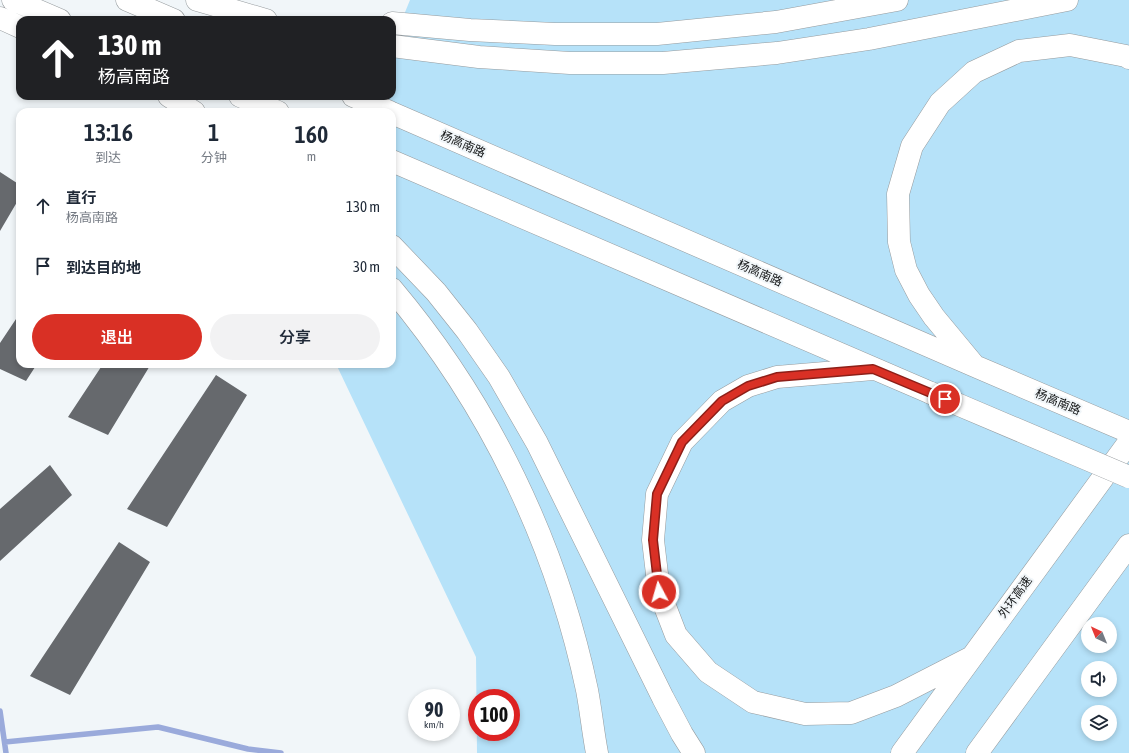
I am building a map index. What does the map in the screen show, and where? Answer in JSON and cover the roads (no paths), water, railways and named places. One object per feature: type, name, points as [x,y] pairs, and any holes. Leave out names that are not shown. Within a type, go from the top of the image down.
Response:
[{"type":"highway","points":[[13,0],[51,16]]},
{"type":"highway","points":[[127,0],[165,16]]},
{"type":"highway","points":[[197,0],[252,16]]},
{"type":"highway","points":[[396,23],[470,30],[555,34],[657,34],[776,22],[897,0]]},
{"type":"highway","points":[[396,47],[479,57],[570,63],[663,63],[778,53],[854,41],[1067,0]]},
{"type":"highway","points":[[0,18],[16,25]]},
{"type":"highway","points":[[976,368],[934,317],[919,295],[906,270],[899,242],[898,194],[912,146],[940,103],[974,72],[1019,51],[1070,46],[1126,56],[1129,58]]},
{"type":"highway","points":[[175,100],[188,108]]},
{"type":"highway","points":[[250,100],[268,108]]},
{"type":"highway","name":"杨高南路","points":[[362,100],[382,108]]},
{"type":"highway","name":"杨高南路","points":[[396,114],[976,368],[1129,432]]},
{"type":"highway","points":[[396,163],[873,369],[1129,477]]},
{"type":"highway","points":[[396,250],[436,292],[467,331],[499,377],[537,443],[663,698],[694,753]]},
{"type":"highway","points":[[396,294],[440,351],[485,421],[521,491],[548,557],[570,624],[585,683],[597,753]]},
{"type":"highway","points":[[873,369],[777,377],[748,386],[722,401],[682,442],[657,494],[653,540],[659,592],[676,634],[708,672],[753,702],[805,714],[851,713],[896,696],[972,657]]},
{"type":"highway","name":"外环高速","points":[[902,753],[1129,442]]},
{"type":"highway","points":[[977,753],[1129,545]]},
{"type":"waterway","points":[[0,711],[6,753]]},
{"type":"waterway","points":[[5,742],[158,727],[248,749],[281,753]]}]
